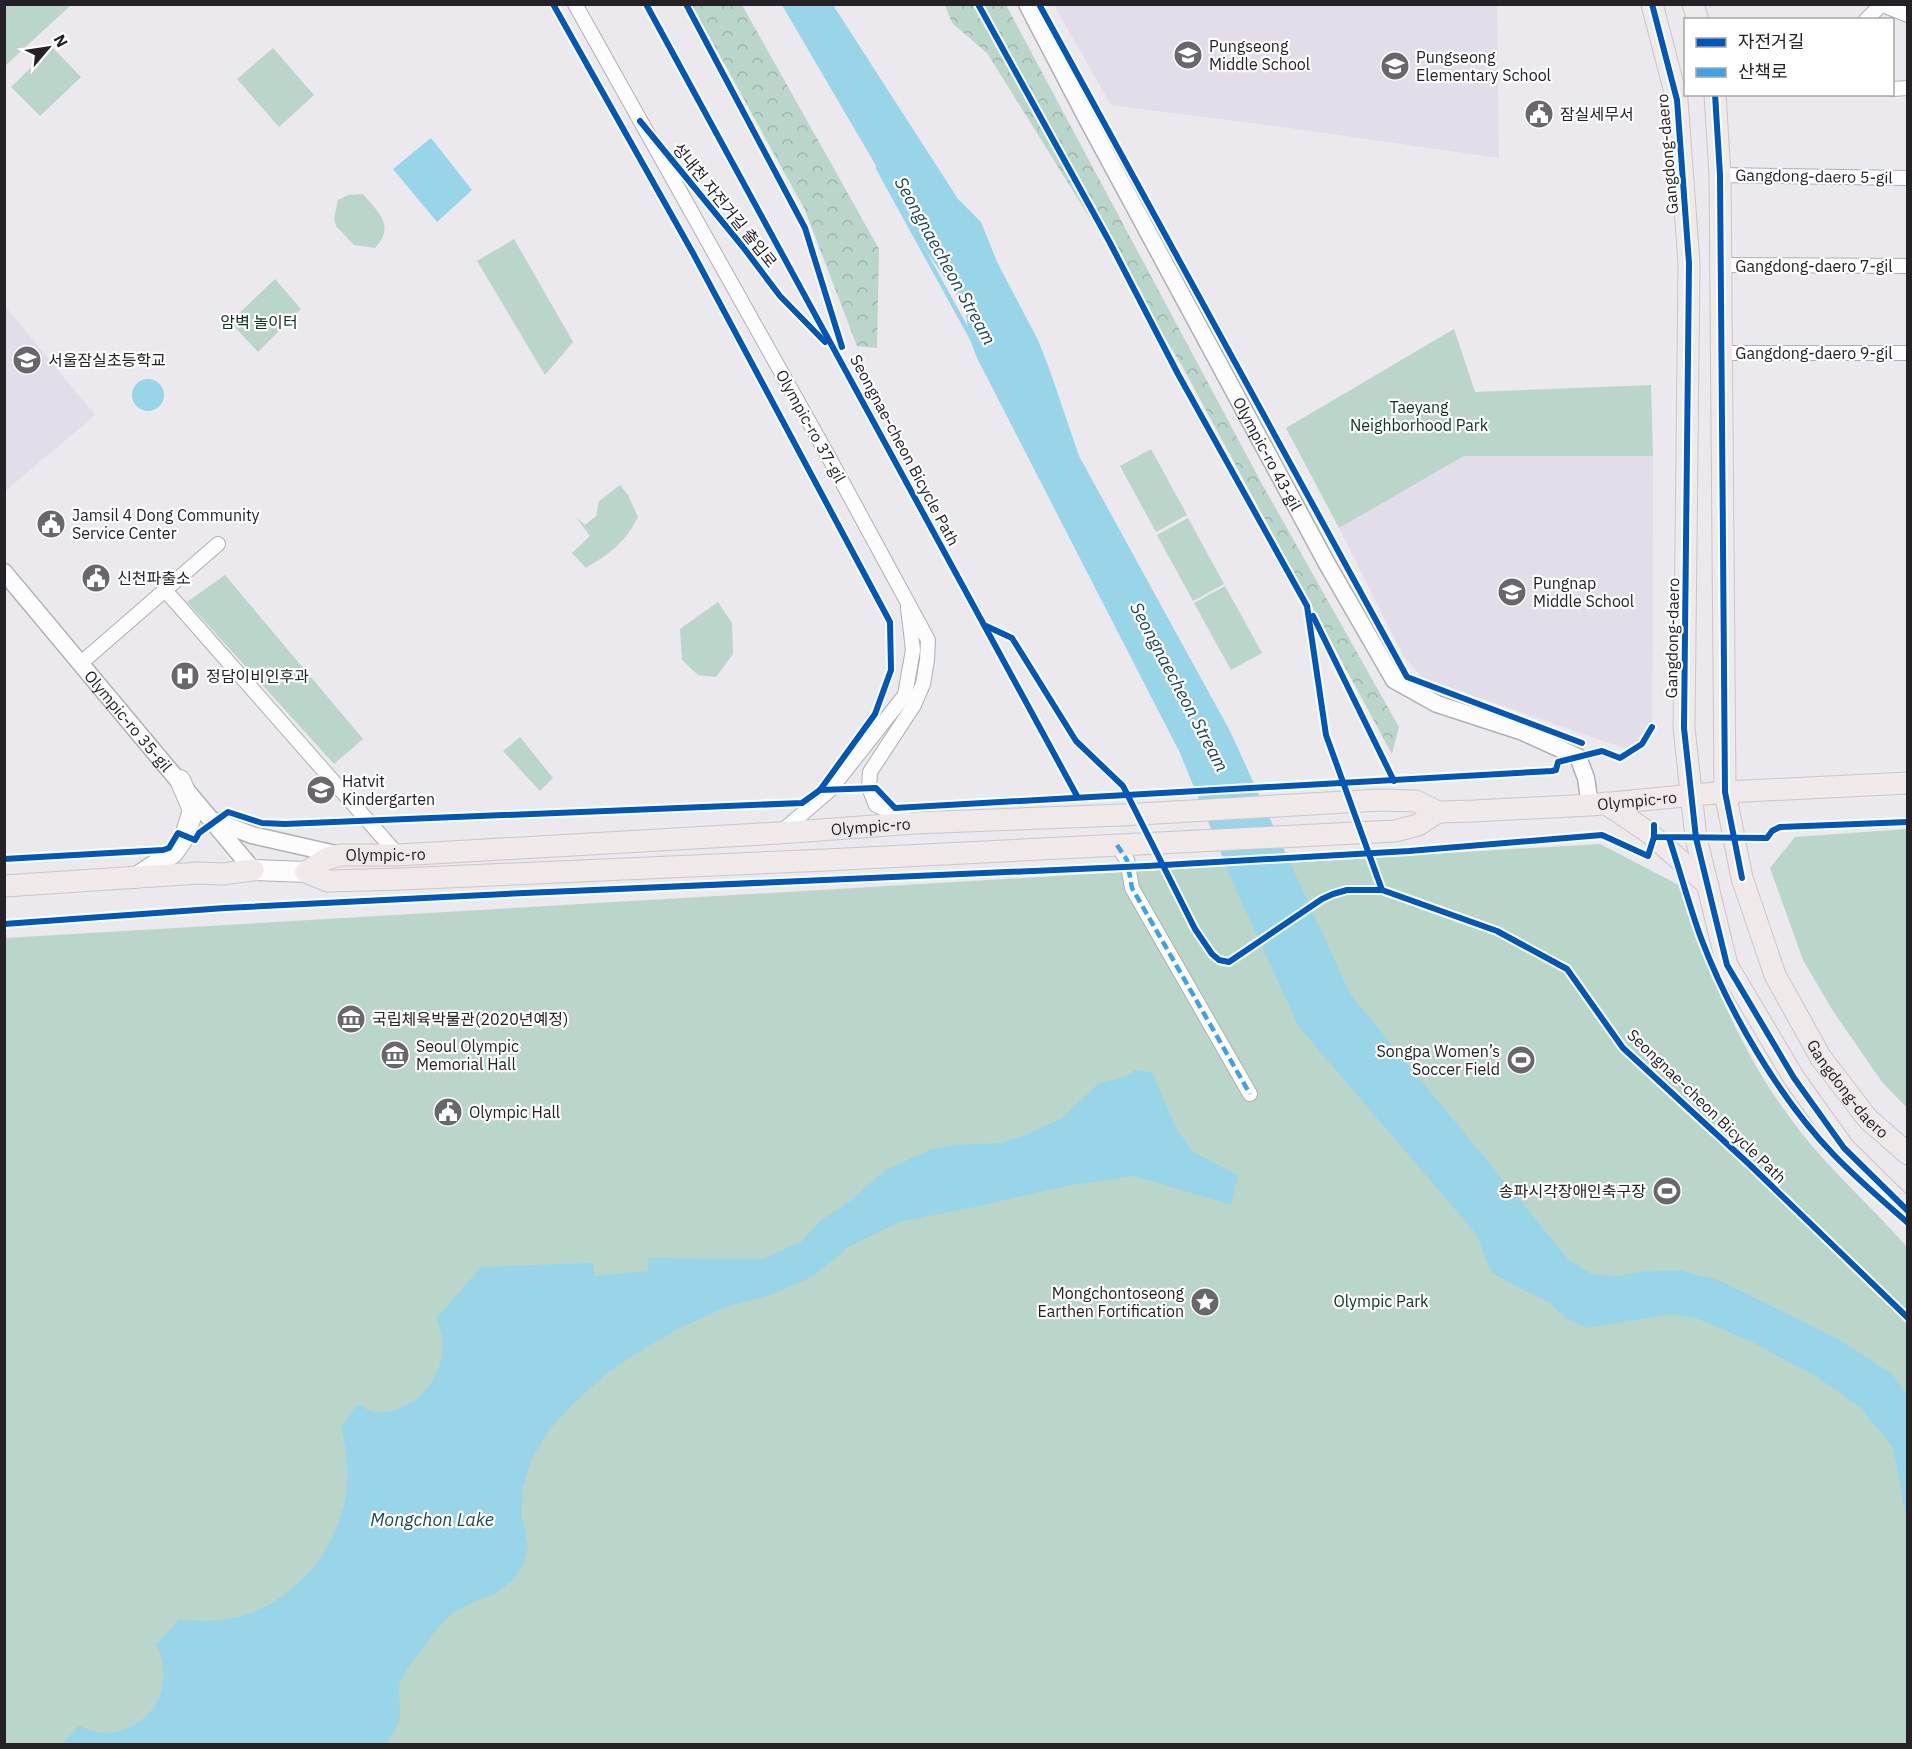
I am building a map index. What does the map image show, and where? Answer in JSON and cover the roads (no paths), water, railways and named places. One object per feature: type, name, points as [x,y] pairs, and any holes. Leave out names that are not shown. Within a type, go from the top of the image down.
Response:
[{"type":"main road","name":"Gangdong-daero","points":[[1652,4],[1677,100],[1689,263],[1684,728],[1696,838],[1727,965],[1794,1078],[1844,1148],[1908,1211]]},
{"type":"main road","name":"Gangdong-daero","points":[[1715,96],[1719,175],[1725,792],[1742,878],[1775,975],[1821,1058],[1868,1119],[1908,1154]]},
{"type":"main road","points":[[135,878],[173,853],[185,836],[193,810],[180,780]]},
{"type":"main road","name":"Olympic-ro","points":[[306,872],[326,859],[341,855],[398,855],[915,823],[1122,815],[1379,800],[1416,801],[1438,812],[1597,804],[1725,792],[1908,783]]},
{"type":"main road","points":[[1597,804],[1648,832],[1708,885]]},
{"type":"main road","name":"Olympic-ro","points":[[4,886],[199,873],[222,874],[253,870],[306,872],[328,881],[401,879],[1395,831],[1418,825],[1438,812]]},
{"type":"street","name":"Olympic-ro 37-gil","points":[[575,4],[907,600],[913,650],[904,695],[830,790],[779,833]]},
{"type":"street","name":"Olympic-ro 43-gil","points":[[1027,4],[1326,562],[1394,680],[1437,704],[1523,732],[1578,757],[1597,804]]},
{"type":"street","points":[[1868,18],[1881,5],[1908,15]]},
{"type":"street","name":"Gangdong-daero 5-gil","points":[[1719,175],[1908,178]]},
{"type":"street","name":"Gangdong-daero 7-gil","points":[[1720,265],[1908,266]]},
{"type":"street","name":"Gangdong-daero 9-gil","points":[[1721,352],[1908,353]]},
{"type":"street","points":[[81,663],[218,544]]},
{"type":"street","name":"Olympic-ro 35-gil","points":[[4,572],[253,870]]},
{"type":"street","points":[[165,590],[398,855]]},
{"type":"street","points":[[907,600],[928,640],[923,684],[914,705],[870,772],[869,788],[876,805],[915,823]]},
{"type":"street","points":[[214,821],[252,835],[341,855]]},
{"type":"street","points":[[1123,845],[1132,888],[1250,1094]]},
{"type":"water","name":"Seongnaecheon Stream","points":[[782,5],[833,5],[958,199],[981,222],[997,262],[1038,340],[1079,456],[1230,731],[1350,994],[1568,1259],[1591,1274],[1616,1276],[1647,1271],[1678,1270],[1718,1280],[1838,1339],[1892,1374],[1907,1394],[1907,1522],[1893,1447],[1860,1407],[1817,1377],[1754,1343],[1696,1318],[1670,1314],[1587,1328],[1565,1318],[1549,1302],[1491,1272],[1477,1235],[1299,1027],[1236,890],[1180,753],[977,358],[969,337],[965,307],[923,246]]},
{"type":"water","points":[[431,138],[472,190],[437,222],[393,169]]},
{"type":"water","points":[[148,379],[159,384],[164,395],[159,406],[148,411],[137,406],[132,395],[137,384]]},
{"type":"water","name":"Mongchon Lake","points":[[1136,1070],[1152,1073],[1176,1128],[1192,1151],[1238,1175],[1231,1205],[1134,1176],[1071,1185],[899,1222],[850,1246],[812,1277],[771,1295],[728,1306],[678,1329],[645,1348],[607,1373],[550,1429],[532,1458],[523,1487],[521,1512],[528,1546],[523,1565],[513,1580],[495,1594],[475,1601],[455,1612],[442,1623],[405,1672],[399,1685],[400,1719],[387,1744],[62,1744],[79,1726],[106,1733],[122,1730],[144,1718],[158,1700],[164,1678],[161,1655],[156,1644],[179,1620],[224,1620],[260,1609],[297,1585],[312,1568],[326,1549],[343,1508],[348,1471],[341,1427],[358,1405],[375,1412],[389,1411],[413,1402],[423,1393],[438,1371],[442,1358],[443,1342],[437,1318],[481,1267],[593,1263],[594,1276],[648,1271],[648,1258],[763,1259],[801,1242],[820,1221],[849,1202],[884,1171],[932,1149],[955,1145],[1001,1143],[1030,1133],[1061,1119],[1099,1083],[1122,1078]]},
{"type":"waterway","name":"Seongnaecheon Stream","points":[[878,168],[971,337]]},
{"type":"place","name":"Pungseong Middle School","points":[[1188,55]]},
{"type":"place","name":"Pungseong Elementary School","points":[[1395,66]]},
{"type":"place","name":"잠실세무서","points":[[1539,114]]},
{"type":"place","name":"서울잠실초등학교","points":[[27,360]]},
{"type":"place","name":"Jamsil 4 Dong Community Service Center","points":[[51,524]]},
{"type":"place","name":"신천파출소","points":[[96,578]]},
{"type":"place","name":"Pungnap Middle School","points":[[1512,592]]},
{"type":"place","name":"정담이비인후과","points":[[185,676]]},
{"type":"place","name":"Hatvit Kindergarten","points":[[321,790]]},
{"type":"place","name":"국립체육박물관(2020년예정)","points":[[351,1019]]},
{"type":"place","name":"Seoul Olympic Memorial Hall","points":[[395,1055]]},
{"type":"place","name":"Songpa Women’s Soccer Field","points":[[1521,1060]]},
{"type":"place","name":"Olympic Hall","points":[[448,1112]]},
{"type":"place","name":"송파시각장애인축구장","points":[[1667,1191]]},
{"type":"place","name":"Mongchontoseong Earthen Fortification","points":[[1205,1302]]},
{"type":"park label","name":"암벽 놀이터","points":[[259,322]]},
{"type":"park label","name":"Taeyang Neighborhood Park","points":[[1419,416]]},
{"type":"park label","name":"Olympic Park","points":[[1381,1301]]}]
